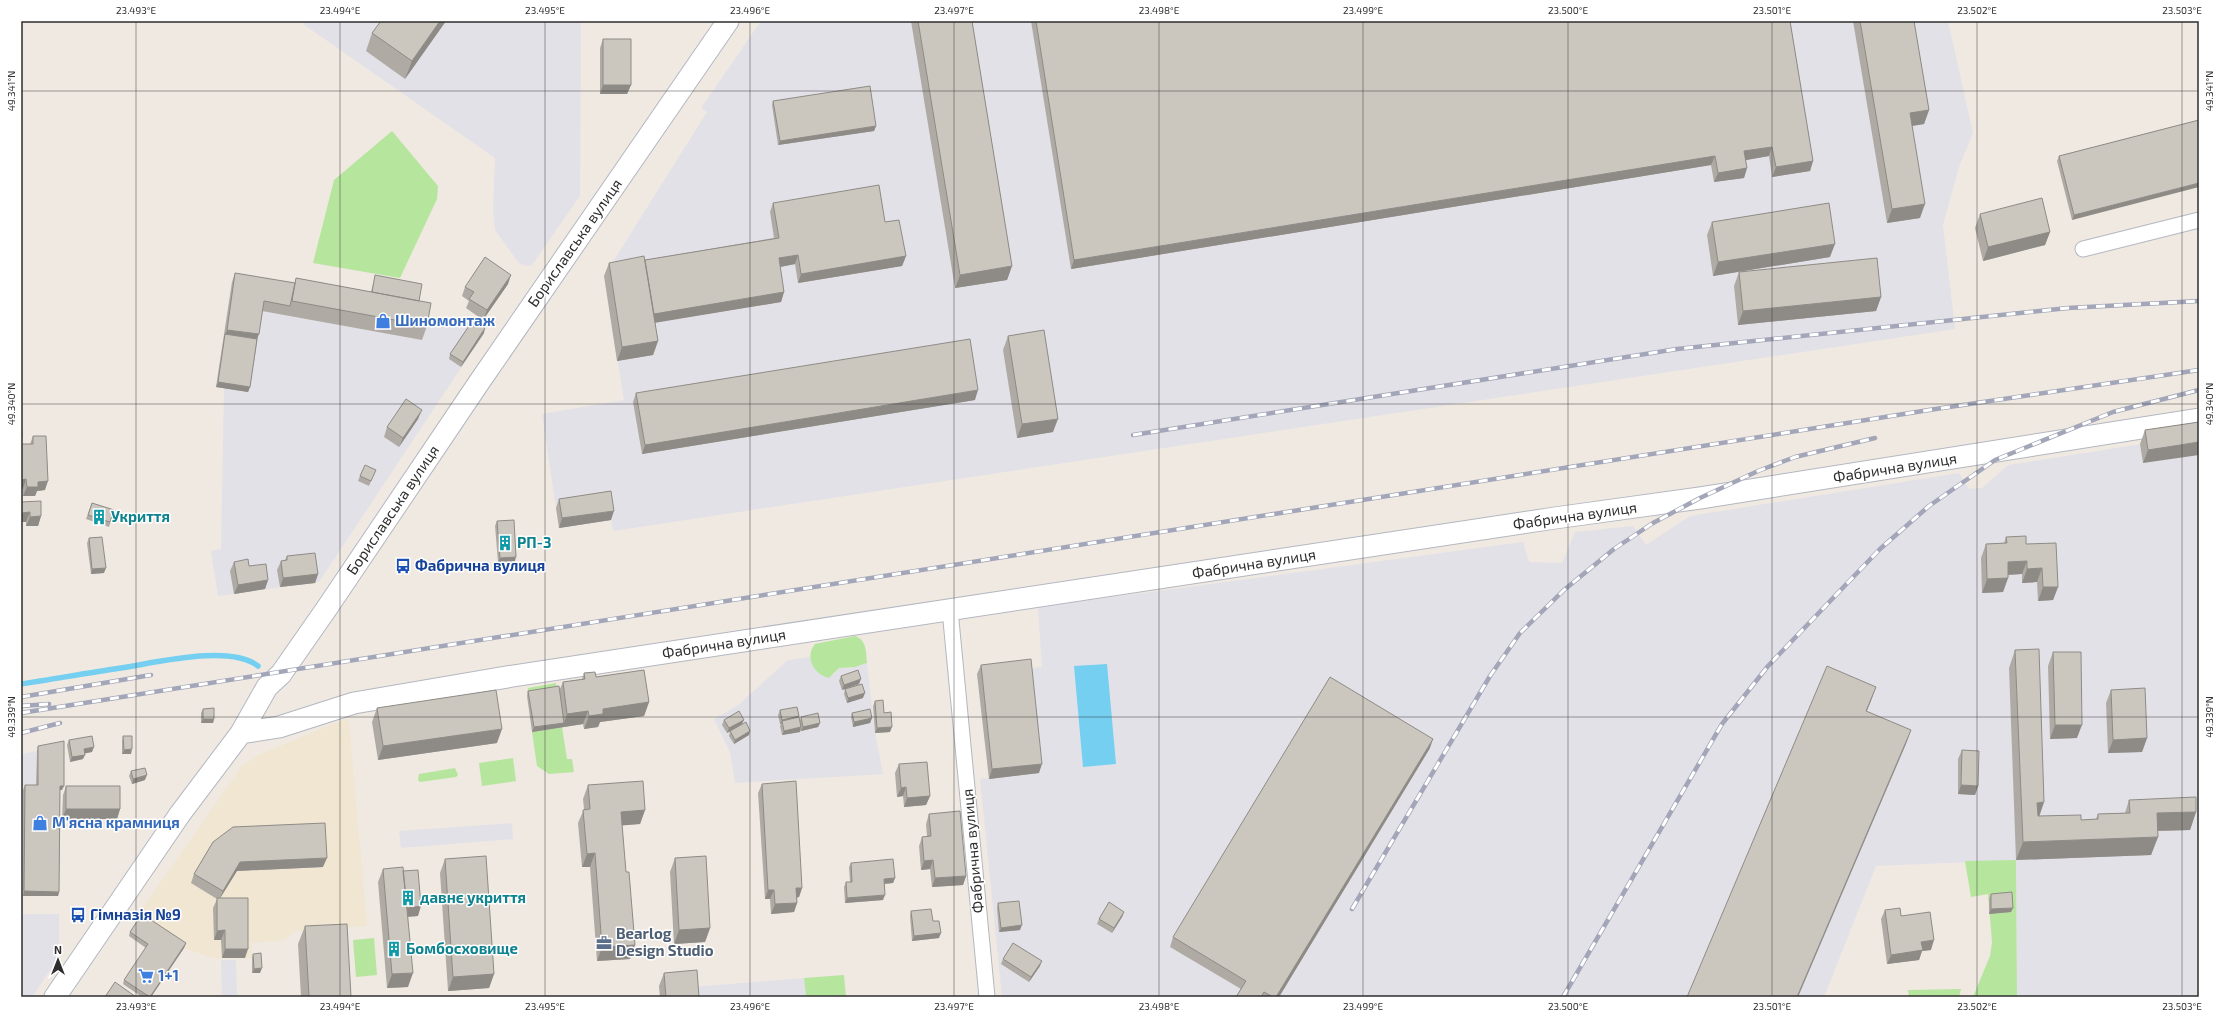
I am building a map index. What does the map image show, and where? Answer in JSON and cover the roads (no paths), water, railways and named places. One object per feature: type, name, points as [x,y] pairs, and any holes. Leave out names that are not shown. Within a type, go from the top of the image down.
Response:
[{"type":"street","name":"Бориславська вулиця","points":[[55,997],[180,814],[241,733],[267,687],[281,674],[327,608],[480,381],[728,21]]},
{"type":"street","points":[[2083,249],[2199,220]]},
{"type":"street","name":"Фабрична вулиця","points":[[241,733],[279,728],[354,703],[520,675],[1554,518],[1700,498],[2199,420]]},
{"type":"street","name":"Фабрична вулиця","points":[[950,610],[987,997]]},
{"type":"water","points":[[1107,664],[1116,764],[1083,767],[1074,666]]},
{"type":"waterway","points":[[21,684],[191,657],[229,656],[245,660],[258,666]]},
{"type":"railway","points":[[1133,435],[1677,349],[2068,308],[2199,301]]},
{"type":"railway","points":[[21,713],[1929,410],[2199,370]]},
{"type":"railway","points":[[1563,997],[1722,724],[1768,666],[1880,549],[1929,506],[1995,460],[2113,412],[2199,390]]},
{"type":"railway","points":[[1352,909],[1490,676],[1520,633],[1564,590],[1614,549],[1653,523],[1700,498],[1758,471],[1795,457],[1875,438]]},
{"type":"railway","points":[[21,697],[151,675]]},
{"type":"railway","points":[[21,706],[49,704]]},
{"type":"railway","points":[[21,733],[60,723]]},
{"type":"place","name":"Шиномонтаж","points":[[383,321]]},
{"type":"place","name":"Укриття","points":[[99,517]]},
{"type":"place","name":"РП-3","points":[[505,543]]},
{"type":"place","name":"Фабрична вулиця","points":[[403,566]]},
{"type":"place","name":"М'ясна крамниця","points":[[40,823]]},
{"type":"place","name":"давнє укриття","points":[[408,898]]},
{"type":"place","name":"Гімназія №9","points":[[78,915]]},
{"type":"place","name":"Bearlog Design Studio","points":[[604,943]]},
{"type":"place","name":"Бомбосховище","points":[[394,949]]},
{"type":"place","name":"1+1","points":[[146,976]]}]
